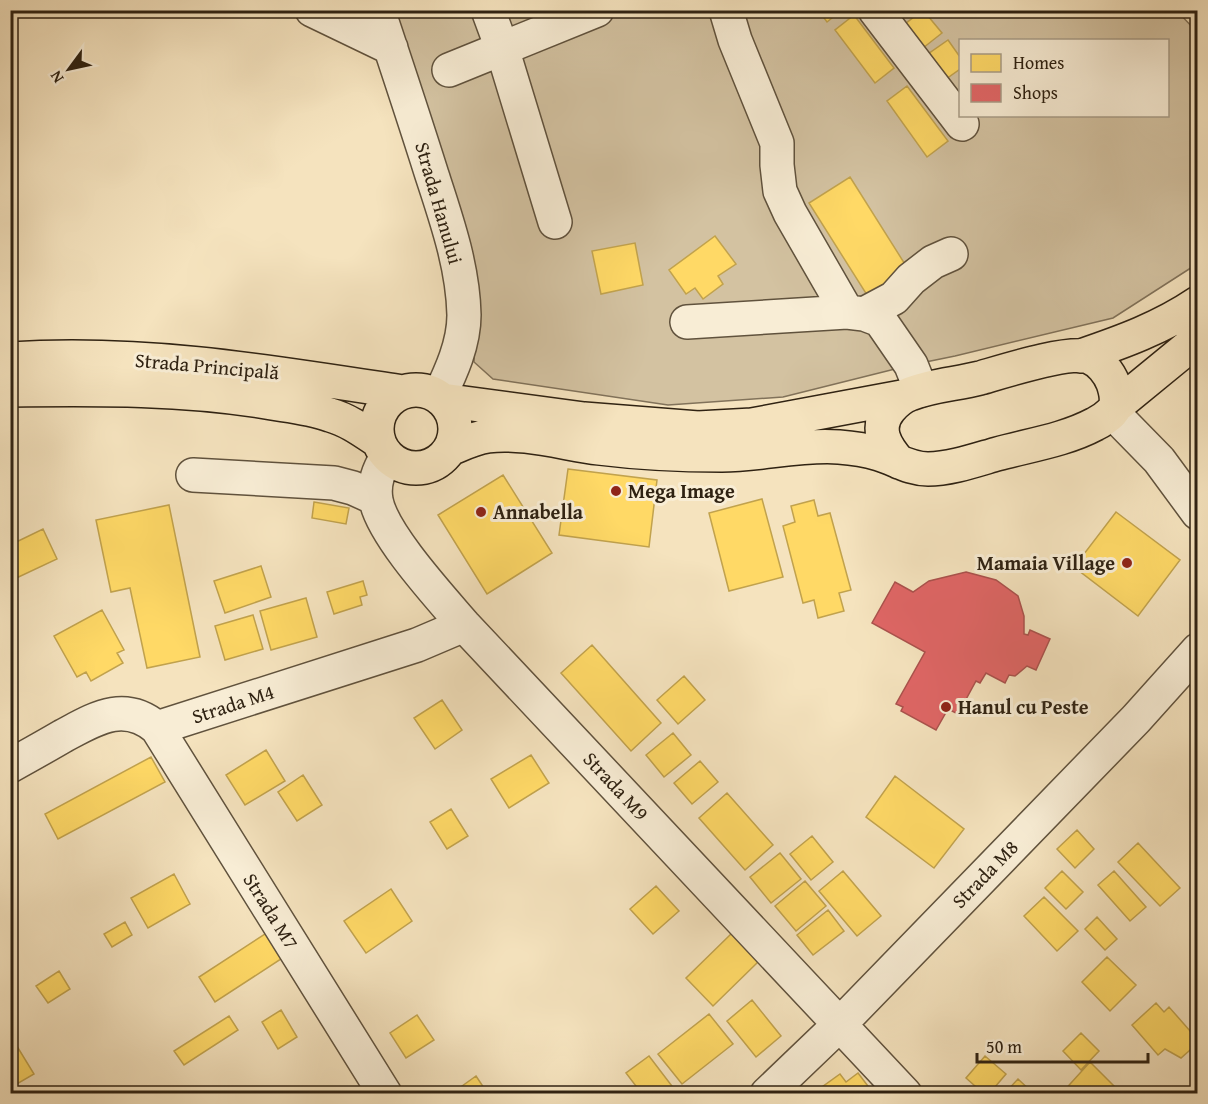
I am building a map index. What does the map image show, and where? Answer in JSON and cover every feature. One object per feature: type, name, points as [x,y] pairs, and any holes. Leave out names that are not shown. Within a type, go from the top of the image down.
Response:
[{"type":"main road","points":[[1081,356],[1149,331],[1177,317],[1197,303]]},
{"type":"main road","points":[[450,449],[488,436],[526,437],[599,448],[704,455],[802,447],[837,447],[866,450],[882,454],[913,468],[930,469],[975,460],[1050,440],[1095,424],[1197,339]]},
{"type":"main road","points":[[440,399],[449,408],[455,429],[450,449],[442,459],[432,465],[408,468],[397,464],[383,449],[377,421],[393,397],[402,392],[418,390],[440,399],[488,407],[620,423],[698,428],[752,425],[912,394],[1050,359],[1081,356],[1090,357],[1107,372],[1116,393],[1113,409]]},
{"type":"main road","name":"Strada Principală","points":[[10,359],[83,357],[221,366],[295,374],[402,392]]},
{"type":"main road","name":"Strada Principală","points":[[10,390],[88,389],[201,393],[245,398],[331,415],[354,426],[383,449]]},
{"type":"main road","points":[[899,462],[882,439],[881,428],[885,415],[912,394]]},
{"type":"street","points":[[312,10],[391,48]]},
{"type":"street","name":"Strada Hanului","points":[[378,10],[447,221],[460,277],[464,316],[460,345],[440,399]]},
{"type":"street","points":[[488,10],[502,48],[555,222]]},
{"type":"street","points":[[448,70],[597,10]]},
{"type":"street","points":[[726,10],[735,40],[777,143],[780,191],[790,213],[855,313],[880,320],[895,340],[911,365],[912,394]]},
{"type":"street","points":[[875,10],[962,123]]},
{"type":"street","points":[[687,322],[855,313],[894,298],[911,279],[933,262],[951,254]]},
{"type":"street","points":[[1113,409],[1192,496]]},
{"type":"street","points":[[193,475],[334,483],[375,498],[375,484],[383,449]]},
{"type":"street","name":"Strada M9","points":[[375,498],[379,513],[417,569],[464,625],[905,1094]]},
{"type":"street","name":"Strada M4","points":[[157,728],[417,645],[464,625]]},
{"type":"street","name":"Strada M8","points":[[767,1094],[840,1024],[1136,719],[1197,650]]},
{"type":"street","points":[[10,766],[106,715],[133,715],[146,719],[157,728]]},
{"type":"street","name":"Strada M7","points":[[157,728],[385,1094]]},
{"type":"shaded area","points":[[385,11],[1177,11],[1197,32],[1197,264],[1113,318],[783,397],[668,405],[493,379],[474,362],[476,293]]},
{"type":"building: Homes","points":[[818,10],[842,10],[827,22]]},
{"type":"building: Homes","points":[[923,10],[942,33],[923,48],[905,24]]},
{"type":"building: Homes","points":[[854,15],[894,68],[875,83],[835,30]]},
{"type":"building: Homes","points":[[948,40],[959,56],[959,70],[946,79],[928,54]]},
{"type":"building: Homes","points":[[907,86],[948,141],[927,157],[887,101]]},
{"type":"building: Homes","points":[[850,177],[908,269],[867,295],[809,203]]},
{"type":"building: Homes","points":[[715,236],[736,264],[718,276],[723,284],[703,299],[695,288],[686,294],[669,270]]},
{"type":"building: Homes","points":[[635,243],[643,285],[601,294],[592,251]]},
{"type":"building: Homes","points":[[568,469],[657,480],[649,547],[559,535]]},
{"type":"building: Homes","points":[[503,475],[552,553],[487,594],[438,515]]},
{"type":"building: Homes","points":[[762,499],[783,577],[729,591],[709,513]]},
{"type":"building: Homes","points":[[814,500],[818,516],[830,513],[851,590],[839,593],[844,611],[818,618],[814,600],[803,603],[783,526],[795,522],[791,506]]},
{"type":"building: Homes","points":[[314,502],[349,508],[346,524],[312,518]]},
{"type":"building: Homes","points":[[169,505],[200,657],[147,668],[130,588],[111,592],[96,520]]},
{"type":"building: Homes","name":"Mamaia Village","points":[[1116,512],[1180,560],[1138,616],[1074,567]]},
{"type":"building: Homes","points":[[43,529],[57,559],[10,581],[10,545]]},
{"type":"building: Homes","points":[[261,566],[271,597],[225,613],[214,581]]},
{"type":"building: Homes","points":[[363,581],[367,595],[360,597],[362,605],[334,614],[327,592]]},
{"type":"building: Homes","points":[[306,598],[317,637],[271,650],[260,611]]},
{"type":"building: Homes","points":[[102,610],[124,650],[117,653],[123,663],[91,681],[86,672],[77,677],[54,636]]},
{"type":"building: Homes","points":[[253,615],[263,649],[225,660],[215,626]]},
{"type":"building: Homes","points":[[592,645],[661,723],[631,751],[561,673]]},
{"type":"building: Homes","points":[[684,676],[705,700],[678,724],[657,700]]},
{"type":"building: Homes","points":[[442,700],[462,730],[435,749],[414,718]]},
{"type":"building: Homes","points":[[673,733],[691,755],[664,777],[646,755]]},
{"type":"building: Homes","points":[[266,750],[285,781],[245,805],[226,775]]},
{"type":"building: Homes","points":[[531,755],[549,783],[509,808],[491,779]]},
{"type":"building: Homes","points":[[151,757],[165,782],[58,839],[45,814]]},
{"type":"building: Homes","points":[[700,761],[718,782],[692,804],[674,783]]},
{"type":"building: Homes","points":[[303,775],[322,805],[297,821],[278,792]]},
{"type":"building: Homes","points":[[895,776],[964,829],[934,868],[866,817]]},
{"type":"building: Homes","points":[[727,793],[773,845],[745,870],[699,818]]},
{"type":"building: Homes","points":[[451,809],[468,836],[447,849],[430,822]]},
{"type":"building: Homes","points":[[1077,830],[1094,849],[1075,868],[1057,849]]},
{"type":"building: Homes","points":[[812,836],[833,862],[811,880],[790,854]]},
{"type":"building: Homes","points":[[1138,843],[1180,888],[1160,906],[1118,862]]},
{"type":"building: Homes","points":[[780,853],[801,879],[771,903],[750,877]]},
{"type":"building: Homes","points":[[843,871],[881,916],[857,936],[819,891]]},
{"type":"building: Homes","points":[[1062,871],[1083,892],[1066,909],[1045,888]]},
{"type":"building: Homes","points":[[1114,871],[1146,907],[1130,921],[1098,885]]},
{"type":"building: Homes","points":[[174,874],[190,904],[148,928],[131,898]]},
{"type":"building: Homes","points":[[805,881],[826,906],[796,931],[775,906]]},
{"type":"building: Homes","points":[[656,886],[679,911],[653,934],[630,909]]},
{"type":"building: Homes","points":[[391,889],[412,921],[366,953],[344,921]]},
{"type":"building: Homes","points":[[1044,897],[1078,931],[1057,951],[1024,916]]},
{"type":"building: Homes","points":[[828,910],[844,931],[813,955],[797,935]]},
{"type":"building: Homes","points":[[1097,917],[1117,939],[1105,950],[1085,929]]},
{"type":"building: Homes","points":[[125,922],[132,935],[112,947],[104,934]]},
{"type":"building: Homes","points":[[268,932],[284,957],[215,1002],[199,977]]},
{"type":"building: Homes","points":[[732,933],[759,961],[713,1006],[686,978]]},
{"type":"building: Homes","points":[[1107,957],[1136,985],[1110,1011],[1082,982]]},
{"type":"building: Homes","points":[[59,971],[70,989],[48,1003],[36,986]]},
{"type":"building: Homes","points":[[752,1000],[781,1036],[756,1057],[727,1021]]},
{"type":"building: Homes","points":[[1156,1003],[1164,1012],[1169,1007],[1198,1040],[1198,1043],[1181,1058],[1165,1049],[1158,1055],[1132,1025]]},
{"type":"building: Homes","points":[[281,1010],[297,1037],[278,1049],[262,1022]]},
{"type":"building: Homes","points":[[709,1014],[733,1044],[682,1084],[658,1054]]},
{"type":"building: Homes","points":[[417,1015],[434,1040],[406,1058],[390,1033]]},
{"type":"building: Homes","points":[[229,1016],[238,1030],[184,1065],[174,1051]]},
{"type":"building: Homes","points":[[1081,1033],[1099,1051],[1081,1070],[1063,1051]]},
{"type":"building: Homes","points":[[15,1043],[34,1074],[10,1088],[10,1046]]},
{"type":"building: Homes","points":[[649,1056],[678,1094],[642,1094],[626,1073]]},
{"type":"building: Homes","points":[[985,1056],[1006,1074],[989,1094],[984,1094],[966,1078]]},
{"type":"building: Homes","points":[[1090,1062],[1122,1094],[1061,1094]]},
{"type":"building: Homes","points":[[858,1073],[874,1094],[827,1094],[822,1087],[840,1074],[846,1082]]},
{"type":"building: Homes","points":[[476,1076],[488,1094],[451,1094]]},
{"type":"building: Homes","points":[[1018,1079],[1034,1094],[1004,1094]]},
{"type":"building: Shops","points":[[966,572],[996,580],[1018,596],[1024,616],[1024,634],[1028,635],[1030,630],[1050,639],[1036,670],[1027,666],[1015,676],[1009,675],[1005,683],[986,673],[980,683],[976,681],[958,714],[948,709],[936,730],[901,711],[903,707],[896,704],[925,652],[872,623],[895,582],[913,592],[929,581]]},
{"type":"place","name":"Mega Image","points":[[616,491]]},
{"type":"place","name":"Annabella","points":[[481,512]]},
{"type":"place","name":"Mamaia Village","points":[[1127,563]]},
{"type":"place","name":"Hanul cu Peste","points":[[946,707]]}]
